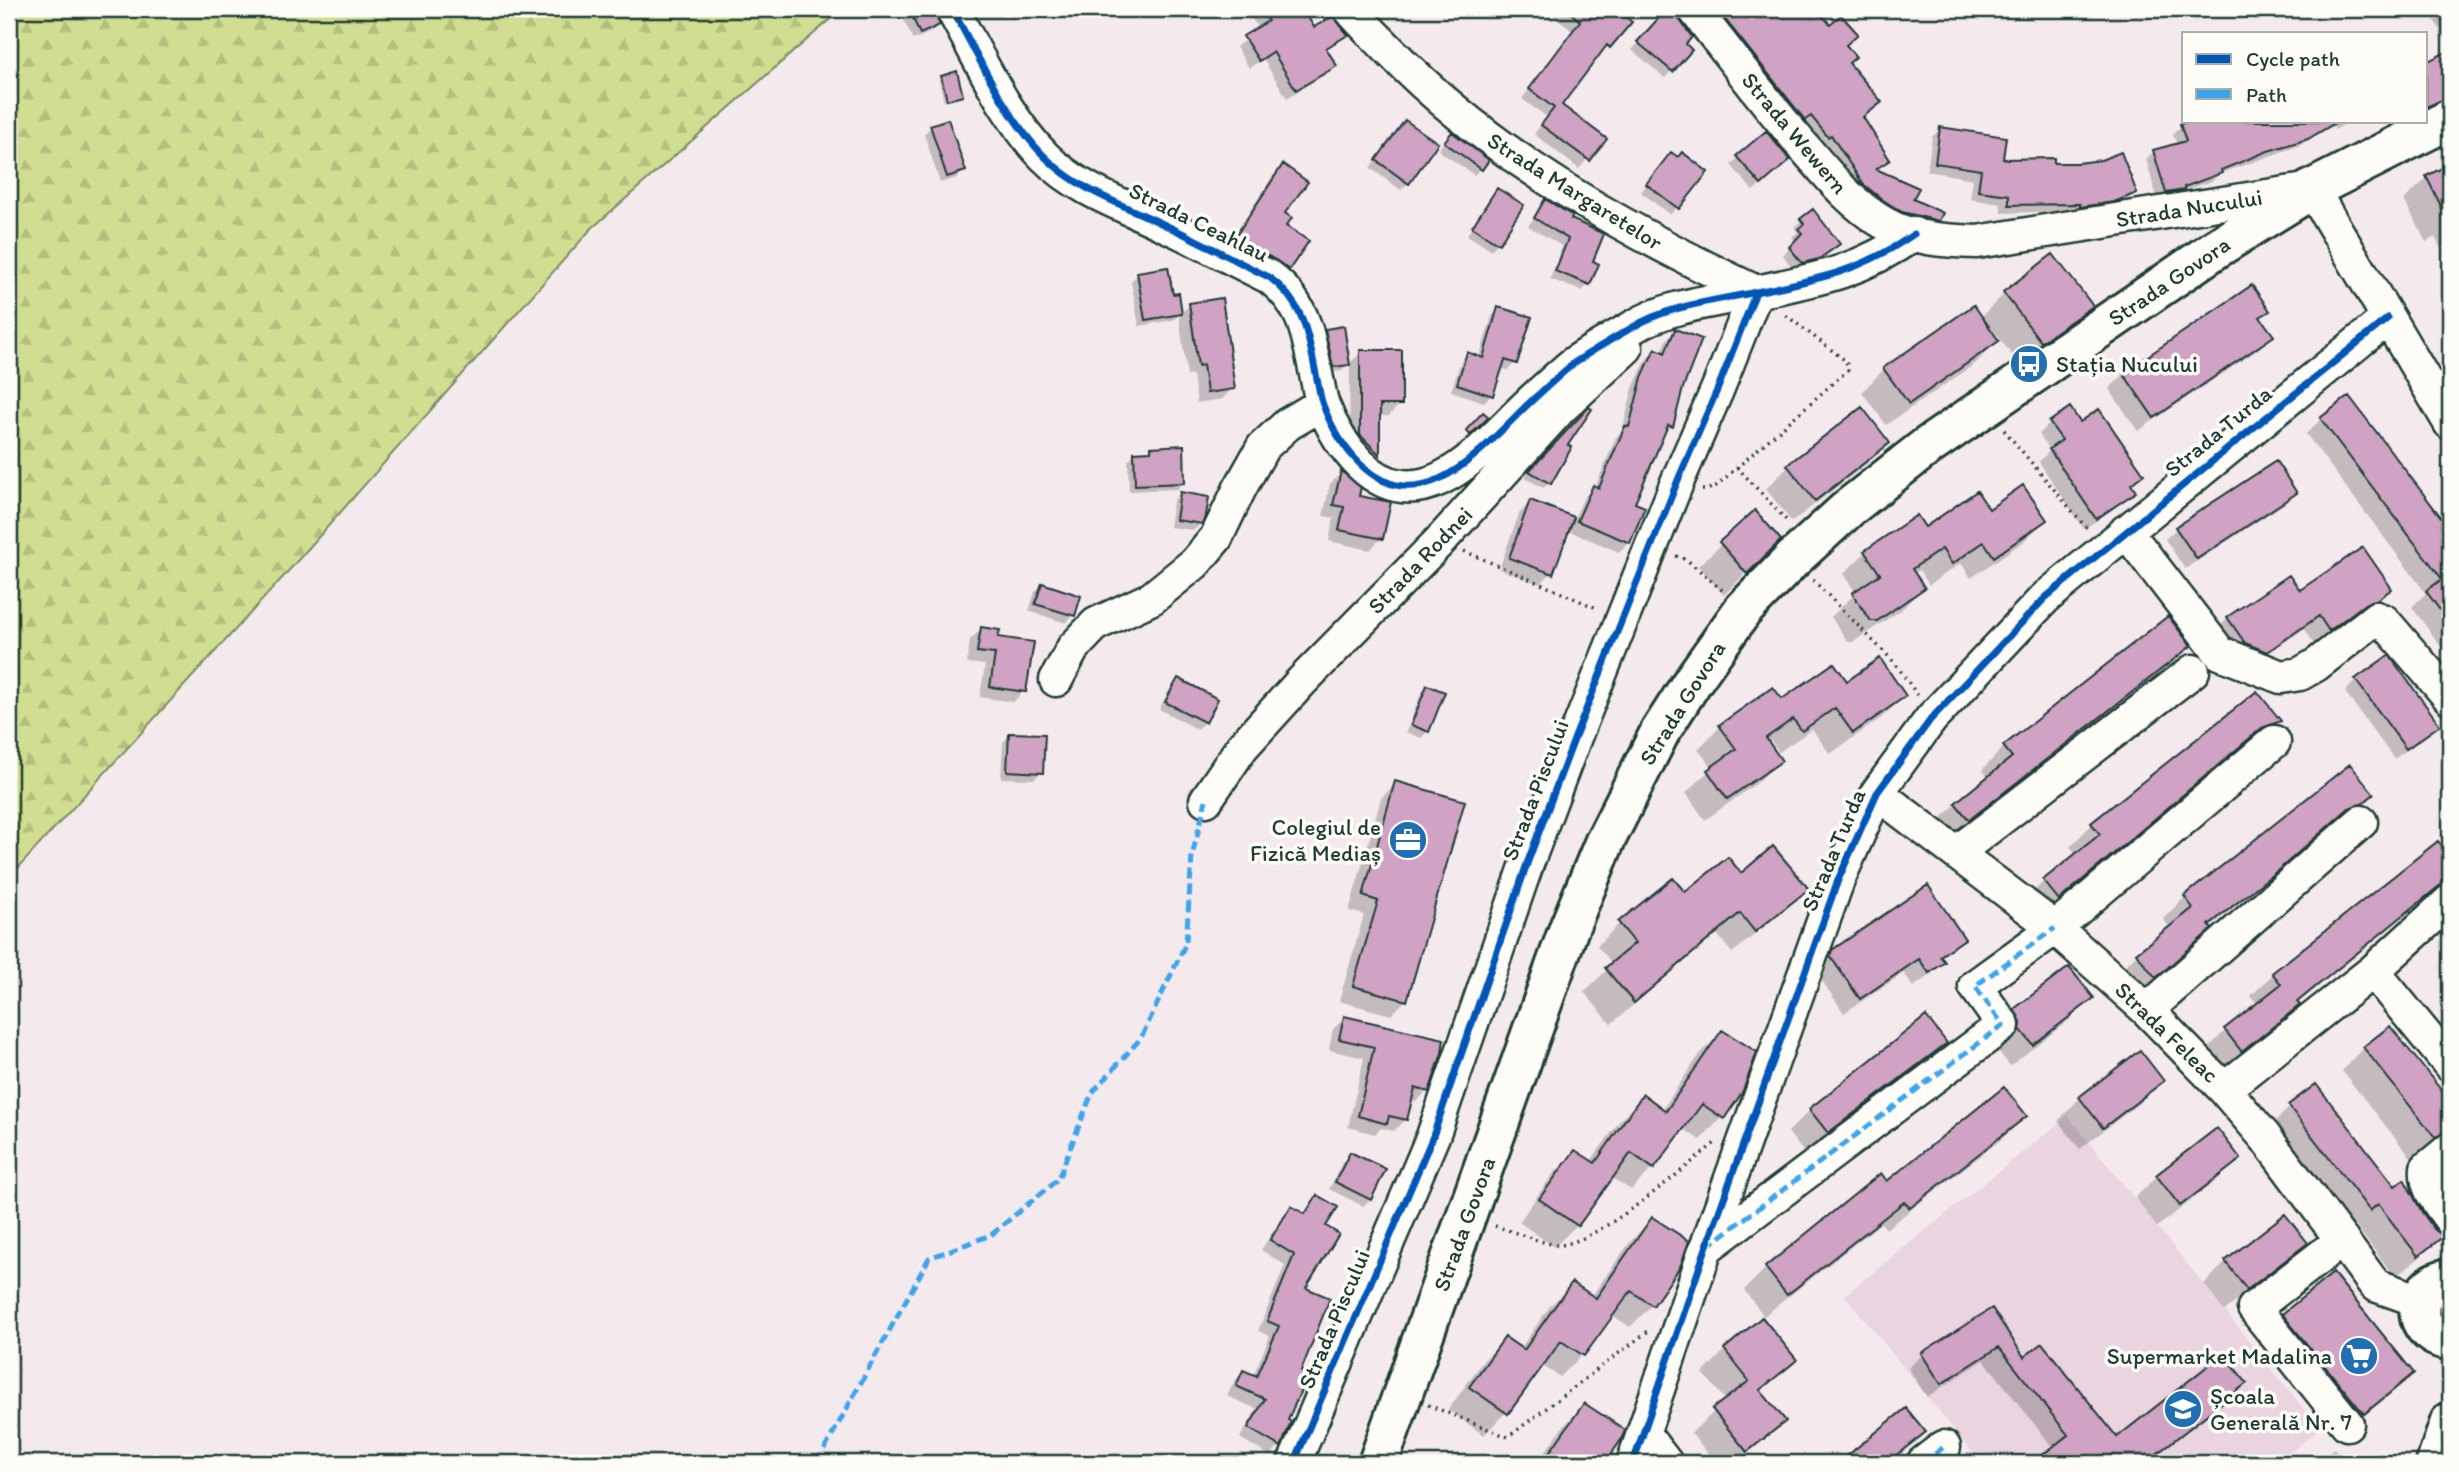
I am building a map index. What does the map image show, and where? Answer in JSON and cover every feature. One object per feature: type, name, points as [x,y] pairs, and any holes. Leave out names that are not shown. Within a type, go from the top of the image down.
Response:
[{"type":"main road","name":"Strada Nucului","points":[[2312,189],[2450,120]]},
{"type":"main road","name":"Strada Govora","points":[[1378,1463],[1569,928],[1605,841],[1660,732],[1743,610],[1850,507],[1926,448],[2217,248],[2312,189]]},
{"type":"main road","points":[[2450,1278],[2436,1281],[2426,1289],[2419,1311],[2428,1331],[2437,1337],[2450,1340]]},
{"type":"main road","points":[[2436,1463],[2450,1422]]},
{"type":"street","name":"Strada Ceahlau","points":[[952,9],[1023,131],[1045,157],[1071,180],[1269,277],[1283,288],[1298,306],[1306,328],[1322,404],[1342,442],[1360,464],[1384,482],[1415,486],[1451,475],[1491,443],[1525,406],[1574,363],[1636,325],[1667,312],[1756,292]]},
{"type":"street","name":"Strada Margaretelor","points":[[1350,9],[1425,87],[1519,161],[1612,219],[1674,253],[1756,292]]},
{"type":"street","name":"Strada Wewern","points":[[1693,9],[1833,181],[1857,205],[1886,224],[1914,234]]},
{"type":"street","points":[[2312,189],[2388,318],[2438,376],[2450,423]]},
{"type":"street","name":"Strada Nucului","points":[[1914,234],[1945,241],[1977,242],[2312,189]]},
{"type":"street","points":[[1756,292],[1853,269],[1888,253],[1914,234]]},
{"type":"street","name":"Strada Piscului","points":[[1294,1463],[1433,1136],[1528,861],[1622,619],[1756,292]]},
{"type":"street","name":"Strada Turda","points":[[1633,1463],[1706,1248],[1838,880],[1877,793],[1931,719],[2045,598],[2388,318]]},
{"type":"street","name":"Strada Rodnei","points":[[1206,800],[1242,747],[1302,681],[1440,541],[1561,408],[1632,342],[1636,325]]},
{"type":"street","points":[[1056,680],[1073,648],[1096,624],[1152,598],[1195,563],[1216,538],[1263,447],[1288,424],[1322,404]]},
{"type":"street","points":[[2115,540],[2220,653],[2281,677],[2300,674],[2316,665],[2376,618],[2384,621],[2450,698]]},
{"type":"street","points":[[1956,853],[2193,671]]},
{"type":"street","points":[[1706,1248],[2003,1025],[1975,986],[2055,928],[2274,742]]},
{"type":"street","name":"Strada Feleac","points":[[1877,793],[2055,928],[2147,1010],[2224,1089],[2265,1138],[2375,1285],[2420,1301]]},
{"type":"street","points":[[2147,1010],[2361,822]]},
{"type":"street","points":[[2224,1089],[2374,971],[2450,901]]},
{"type":"street","points":[[2374,971],[2450,1065]]},
{"type":"street","points":[[2450,1149],[2427,1168],[2426,1179],[2431,1192],[2450,1219]]},
{"type":"street","points":[[2342,1240],[2254,1308],[2347,1424]]},
{"type":"street","points":[[1643,1433],[1666,1463]]},
{"type":"path","points":[[1678,480],[1707,491],[1848,370],[1846,361],[1756,292]]},
{"type":"path","points":[[1985,407],[2115,540]]},
{"type":"path","points":[[1737,467],[1801,552],[1895,663],[1919,696],[1931,719]]},
{"type":"path","points":[[1440,541],[1622,619]]},
{"type":"path","points":[[1652,546],[1687,560],[1743,610]]},
{"type":"path","points":[[1466,1217],[1558,1245],[1585,1238],[1653,1194],[1740,1122],[1754,1116]]},
{"type":"path","points":[[1403,1395],[1508,1437],[1689,1300]]},
{"type":"shaded area","points":[[2068,1116],[2320,1429],[2276,1463],[1981,1463],[1845,1295]]},
{"type":"green space","points":[[9,9],[842,9],[591,229],[284,576],[9,878]]},
{"type":"building","points":[[909,9],[932,9],[940,25],[920,34]]},
{"type":"building","points":[[1260,9],[1303,9],[1314,27],[1333,16],[1348,35],[1326,48],[1337,66],[1296,90],[1273,52],[1259,61],[1243,36],[1268,21]]},
{"type":"building","points":[[1566,9],[1617,9],[1632,22],[1610,48],[1607,45],[1562,105],[1607,139],[1590,161],[1541,125],[1554,108],[1529,89],[1580,21]]},
{"type":"building","points":[[1667,9],[1679,19],[1692,37],[1686,44],[1692,50],[1673,72],[1637,42]]},
{"type":"building","points":[[1717,9],[1816,9],[1830,24],[1841,15],[1858,34],[1846,45],[1856,57],[1849,63],[1882,102],[1863,117],[1890,160],[1876,169],[1919,188],[1913,199],[1943,213],[1939,221],[1902,212],[1863,184],[1831,135],[1828,137],[1811,116],[1805,120]]},
{"type":"building","points":[[2450,50],[2450,97],[2428,106],[2428,61]]},
{"type":"building","points":[[957,71],[963,96],[947,100],[941,76]]},
{"type":"building","points":[[948,119],[966,171],[947,177],[930,125]]},
{"type":"building","points":[[1405,120],[1438,143],[1409,184],[1376,160]]},
{"type":"building","points":[[2336,122],[2308,139],[2268,151],[2221,170],[2222,173],[2184,187],[2185,190],[2166,193],[2153,150],[2186,141],[2180,124]]},
{"type":"building","points":[[1940,127],[2006,137],[2003,159],[2054,158],[2054,163],[2078,163],[2101,160],[2121,152],[2137,193],[2114,202],[2080,207],[2080,204],[2009,205],[2009,195],[1978,191],[1981,170],[1935,163]]},
{"type":"building","points":[[1766,131],[1790,160],[1761,185],[1736,156]]},
{"type":"building","points":[[1452,132],[1489,160],[1482,170],[1444,142]]},
{"type":"building","points":[[1671,152],[1678,157],[1682,152],[1708,172],[1679,209],[1646,184]]},
{"type":"building","points":[[1283,164],[1308,182],[1285,213],[1292,218],[1286,226],[1309,241],[1289,270],[1235,237]]},
{"type":"building","points":[[2450,164],[2450,224],[2426,176]]},
{"type":"building","points":[[1497,188],[1524,205],[1499,244],[1472,227]]},
{"type":"building","points":[[1545,199],[1573,216],[1571,219],[1604,234],[1593,261],[1599,264],[1590,285],[1555,271],[1568,239],[1534,218]]},
{"type":"building","points":[[1813,209],[1840,244],[1819,259],[1802,263],[1789,247],[1802,233],[1798,229],[1804,224],[1800,219]]},
{"type":"building","points":[[2053,254],[2093,306],[2041,342],[2003,292]]},
{"type":"building","points":[[1168,267],[1173,294],[1179,293],[1182,314],[1145,320],[1137,272]]},
{"type":"building","points":[[2252,285],[2270,311],[2260,317],[2274,336],[2154,418],[2123,373]]},
{"type":"building","points":[[1222,298],[1235,389],[1207,393],[1203,365],[1198,366],[1189,303]]},
{"type":"building","points":[[1974,305],[1999,341],[1909,404],[1883,368]]},
{"type":"building","points":[[1498,307],[1532,317],[1517,364],[1505,360],[1493,396],[1457,384],[1467,352],[1483,358]]},
{"type":"building","points":[[1344,326],[1350,365],[1333,367],[1325,329]]},
{"type":"building","points":[[1675,329],[1702,339],[1683,388],[1673,427],[1668,425],[1635,503],[1645,507],[1630,543],[1577,521],[1593,485],[1599,488],[1625,426],[1629,427],[1642,377],[1655,348],[1665,353]]},
{"type":"building","points":[[1360,350],[1402,350],[1402,405],[1380,405],[1380,455],[1360,435]]},
{"type":"building","points":[[2349,396],[2450,529],[2450,624],[2426,591],[2442,579],[2320,418]]},
{"type":"building","points":[[1589,407],[1592,409],[1568,445],[1572,447],[1551,484],[1529,471]]},
{"type":"building","points":[[1862,407],[1890,443],[1815,501],[1787,465]]},
{"type":"building","points":[[2070,407],[2080,422],[2099,409],[2144,474],[2131,484],[2136,492],[2096,519],[2049,449],[2062,440],[2049,422]]},
{"type":"building","points":[[1483,412],[1489,417],[1470,435],[1466,430]]},
{"type":"building","points":[[1184,445],[1185,483],[1135,485],[1134,452],[1151,451],[1151,447]]},
{"type":"building","points":[[2276,461],[2297,493],[2197,559],[2175,527]]},
{"type":"building","points":[[1341,471],[1361,487],[1359,496],[1391,502],[1383,539],[1339,530],[1344,507],[1333,505]]},
{"type":"building","points":[[2023,485],[2047,520],[1994,557],[1984,542],[1952,564],[1942,549],[1912,569],[1925,588],[1877,621],[1871,621],[1852,593],[1880,574],[1864,551],[1917,515],[1925,527],[1977,491],[1989,509]]},
{"type":"building","points":[[1180,492],[1209,497],[1202,524],[1176,520]]},
{"type":"building","points":[[1530,500],[1574,517],[1553,574],[1509,558]]},
{"type":"building","points":[[1755,510],[1781,540],[1747,574],[1719,542]]},
{"type":"building","points":[[2363,547],[2392,589],[2365,604],[2329,631],[2319,616],[2267,652],[2245,643],[2227,617],[2289,575],[2300,590]]},
{"type":"building","points":[[1042,583],[1081,596],[1075,616],[1035,604]]},
{"type":"building","points":[[2168,616],[2191,646],[1969,820],[1955,803],[2012,757],[2003,746]]},
{"type":"building","points":[[981,627],[1000,630],[998,637],[1034,642],[1026,692],[990,687],[995,654],[977,652]]},
{"type":"building","points":[[2389,655],[2440,725],[2406,749],[2355,679]]},
{"type":"building","points":[[1880,658],[1906,696],[1853,733],[1835,708],[1802,731],[1793,719],[1766,738],[1782,761],[1727,799],[1707,770],[1736,749],[1719,725],[1773,687],[1782,699],[1834,663],[1847,681]]},
{"type":"building","points":[[1178,678],[1218,699],[1206,723],[1165,702]]},
{"type":"building","points":[[1427,685],[1445,692],[1429,732],[1411,725]]},
{"type":"building","points":[[2257,691],[2281,721],[2262,728],[2059,900],[2043,880],[2100,834],[2091,823]]},
{"type":"building","points":[[1009,733],[1045,734],[1043,773],[1007,771]]},
{"type":"building","points":[[2350,764],[2374,794],[2362,804],[2349,808],[2282,867],[2209,925],[2212,929],[2156,978],[2136,953],[2193,908],[2184,896]]},
{"type":"building","points":[[1395,781],[1465,801],[1407,1001],[1353,986],[1378,901],[1363,896]]},
{"type":"building","points":[[2438,841],[2450,856],[2450,880],[2297,1002],[2300,1005],[2242,1052],[2224,1029],[2281,984],[2272,973]]},
{"type":"building","points":[[1773,846],[1809,889],[1755,932],[1740,913],[1634,1003],[1605,968],[1635,943],[1618,922],[1673,878],[1685,892],[1728,857],[1741,873]]},
{"type":"building","points":[[1928,885],[1965,939],[1940,956],[1945,962],[1929,973],[1919,959],[1860,999],[1830,956],[1832,950]]},
{"type":"building","points":[[2069,967],[2094,998],[2033,1045],[2020,1029],[2021,1022],[2014,1009]]},
{"type":"building","points":[[1344,1016],[1444,1039],[1429,1092],[1415,1088],[1407,1120],[1389,1116],[1387,1124],[1358,1116],[1374,1047],[1339,1039]]},
{"type":"building","points":[[1926,1016],[1947,1043],[1828,1133],[1809,1109]]},
{"type":"building","points":[[2390,1026],[2450,1101],[2450,1131],[2435,1137],[2363,1047]]},
{"type":"building","points":[[1722,1030],[1757,1052],[1743,1091],[1724,1119],[1702,1104],[1654,1169],[1631,1153],[1578,1226],[1539,1199],[1575,1150],[1595,1163],[1643,1094],[1666,1111]]},
{"type":"building","points":[[2140,1050],[2164,1081],[2103,1128],[2079,1097]]},
{"type":"building","points":[[2316,1084],[2395,1186],[2404,1179],[2422,1212],[2435,1230],[2444,1236],[2418,1256],[2378,1204],[2370,1211],[2288,1105]]},
{"type":"building","points":[[2004,1087],[2027,1116],[1910,1208],[1904,1202],[1787,1295],[1765,1267],[1881,1173],[1887,1181]]},
{"type":"building","points":[[2217,1128],[2241,1159],[2180,1206],[2156,1175]]},
{"type":"building","points":[[1350,1152],[1386,1169],[1371,1200],[1335,1182]]},
{"type":"building","points":[[1317,1195],[1338,1207],[1326,1226],[1339,1234],[1306,1288],[1330,1298],[1301,1371],[1308,1374],[1288,1420],[1291,1422],[1281,1447],[1248,1428],[1265,1399],[1236,1386],[1243,1370],[1257,1376],[1279,1326],[1267,1321],[1294,1255],[1270,1240],[1291,1206],[1305,1214]]},
{"type":"building","points":[[2285,1214],[2308,1243],[2247,1290],[2225,1261]]},
{"type":"building","points":[[1652,1217],[1689,1241],[1680,1267],[1653,1306],[1631,1291],[1584,1356],[1561,1341],[1508,1414],[1469,1387],[1505,1337],[1524,1350],[1572,1282],[1596,1298]]},
{"type":"building","name":"Supermarket Madalina","points":[[2333,1273],[2414,1373],[2364,1414],[2282,1314]]},
{"type":"building","name":"Școala Generală Nr. 7","points":[[1992,1308],[2024,1357],[2042,1343],[2117,1437],[2223,1354],[2247,1383],[2145,1463],[2032,1463],[2068,1435],[1999,1347],[1941,1384],[1921,1353]]},
{"type":"building","points":[[1762,1317],[1797,1360],[1760,1390],[1786,1421],[1747,1452],[1712,1409],[1749,1381],[1724,1349]]},
{"type":"building","points":[[1584,1403],[1625,1430],[1605,1463],[1542,1463]]},
{"type":"building","points":[[1906,1408],[1926,1432],[1886,1463],[1838,1463]]},
{"type":"marked path","points":[[817,1463],[929,1258],[991,1235],[1058,1179],[1092,1093],[1141,1038],[1186,943],[1192,856],[1206,800]]},
{"type":"marked path","points":[[1708,1246],[2003,1025],[1975,986],[2055,928]]},
{"type":"marked path","points":[[1923,1463],[1944,1447]]},
{"type":"cycle path","points":[[952,9],[1018,124],[1058,169],[1102,196],[1269,277],[1281,288],[1291,299],[1303,322],[1322,402],[1334,429],[1360,464],[1385,481],[1409,486],[1433,482],[1456,469],[1479,452],[1574,363],[1647,320],[1693,305],[1756,292]]},
{"type":"cycle path","points":[[1294,1463],[1433,1136],[1528,861],[1575,737],[1756,292],[1819,278],[1857,266],[1914,234]]},
{"type":"cycle path","points":[[1633,1463],[1706,1248],[1838,880],[1877,793],[1931,719],[2045,598],[2388,318]]},
{"type":"place","name":"Stația Nucului","points":[[2029,364]]},
{"type":"place","name":"Colegiul de Fizică Mediaș","points":[[1408,840]]},
{"type":"place","name":"Supermarket Madalina","points":[[2359,1356]]},
{"type":"place","name":"Școala Generală Nr. 7","points":[[2183,1409]]}]
